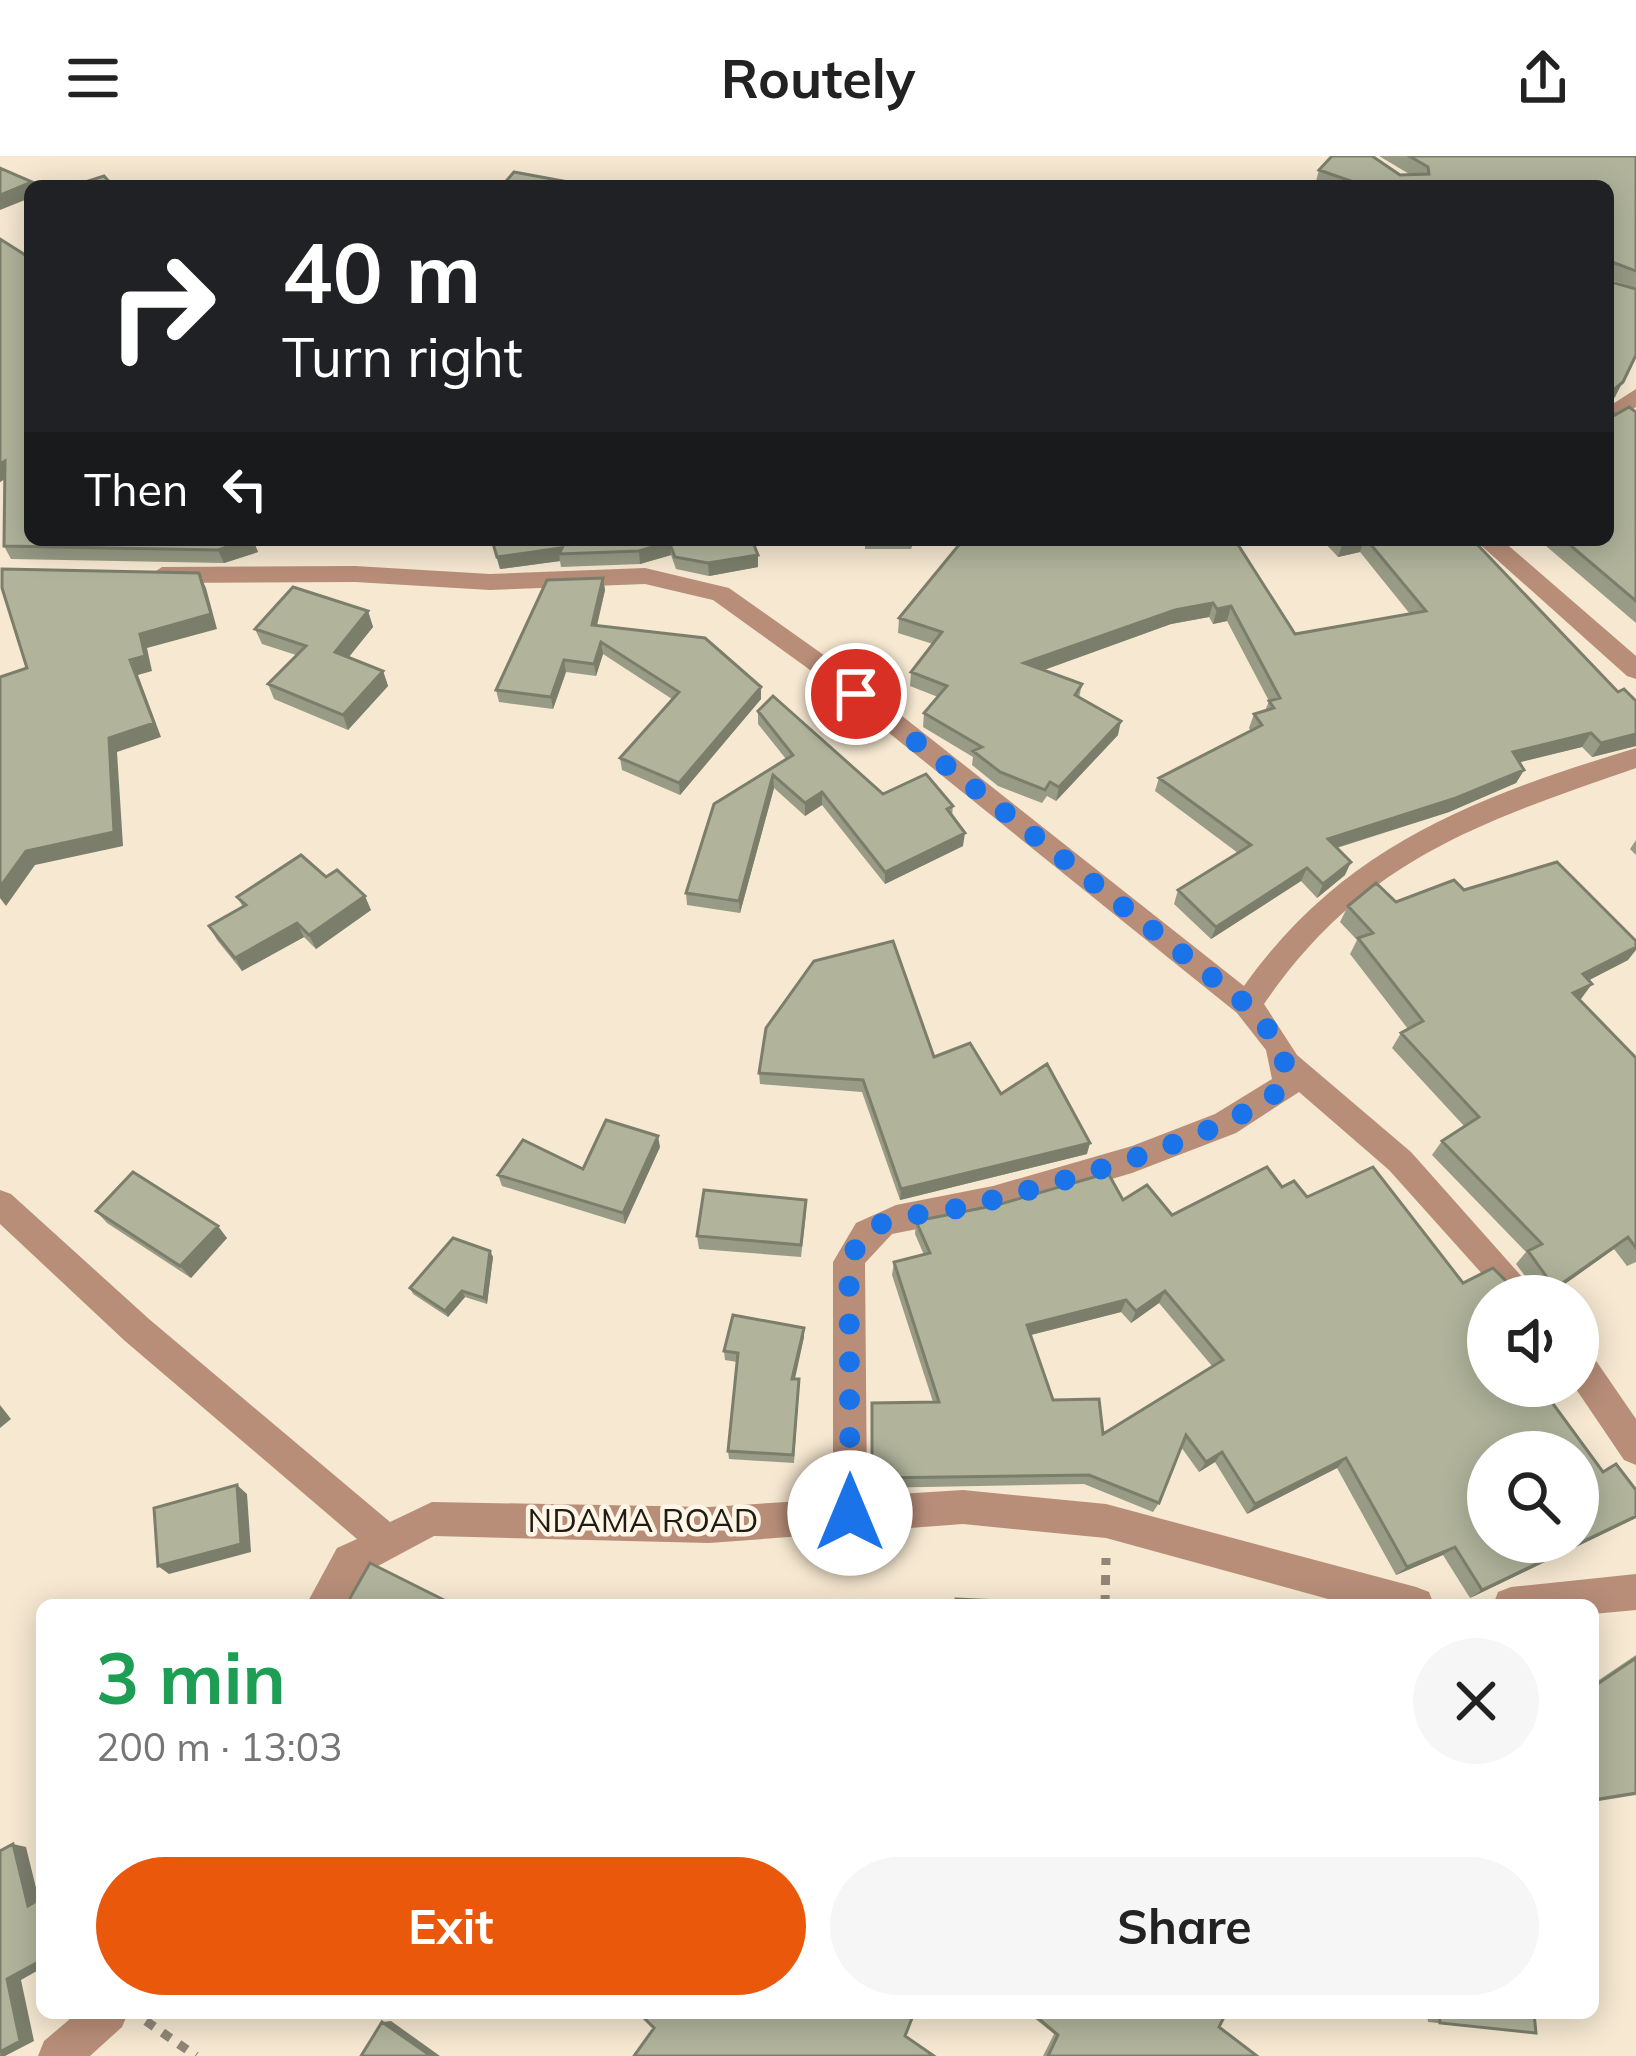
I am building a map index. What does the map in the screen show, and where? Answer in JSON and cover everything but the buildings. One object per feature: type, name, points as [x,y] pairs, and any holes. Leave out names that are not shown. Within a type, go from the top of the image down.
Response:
[{"type":"street","points":[[1494,546],[1636,670]]},
{"type":"street","points":[[141,575],[355,574],[490,582],[645,576],[721,594],[826,669],[1247,1005],[1276,1038],[1287,1064],[1286,1084],[1267,1105],[1179,1142],[962,1208],[880,1224],[860,1239],[849,1262],[850,1513]]},
{"type":"street","points":[[1247,1005],[1300,937],[1388,857],[1448,823],[1636,758]]},
{"type":"street","points":[[1287,1064],[1400,1161],[1503,1275]]},
{"type":"street","points":[[0,1204],[137,1330],[384,1539]]},
{"type":"street","points":[[1599,1394],[1636,1448]]},
{"type":"street","name":"NDAMA ROAD","points":[[328,1599],[350,1561],[384,1539],[432,1520],[709,1525],[963,1507],[1106,1521],[1394,1599]]},
{"type":"street","points":[[1569,1599],[1636,1592]]},
{"type":"street","points":[[59,2056],[101,2019]]},
{"type":"path","points":[[144,2019],[196,2056]]},
{"type":"route","points":[[850,1513],[849,1262],[860,1239],[880,1224],[962,1208],[1179,1142],[1267,1105],[1286,1084],[1287,1064],[1276,1038],[1247,1005],[856,694]]}]
